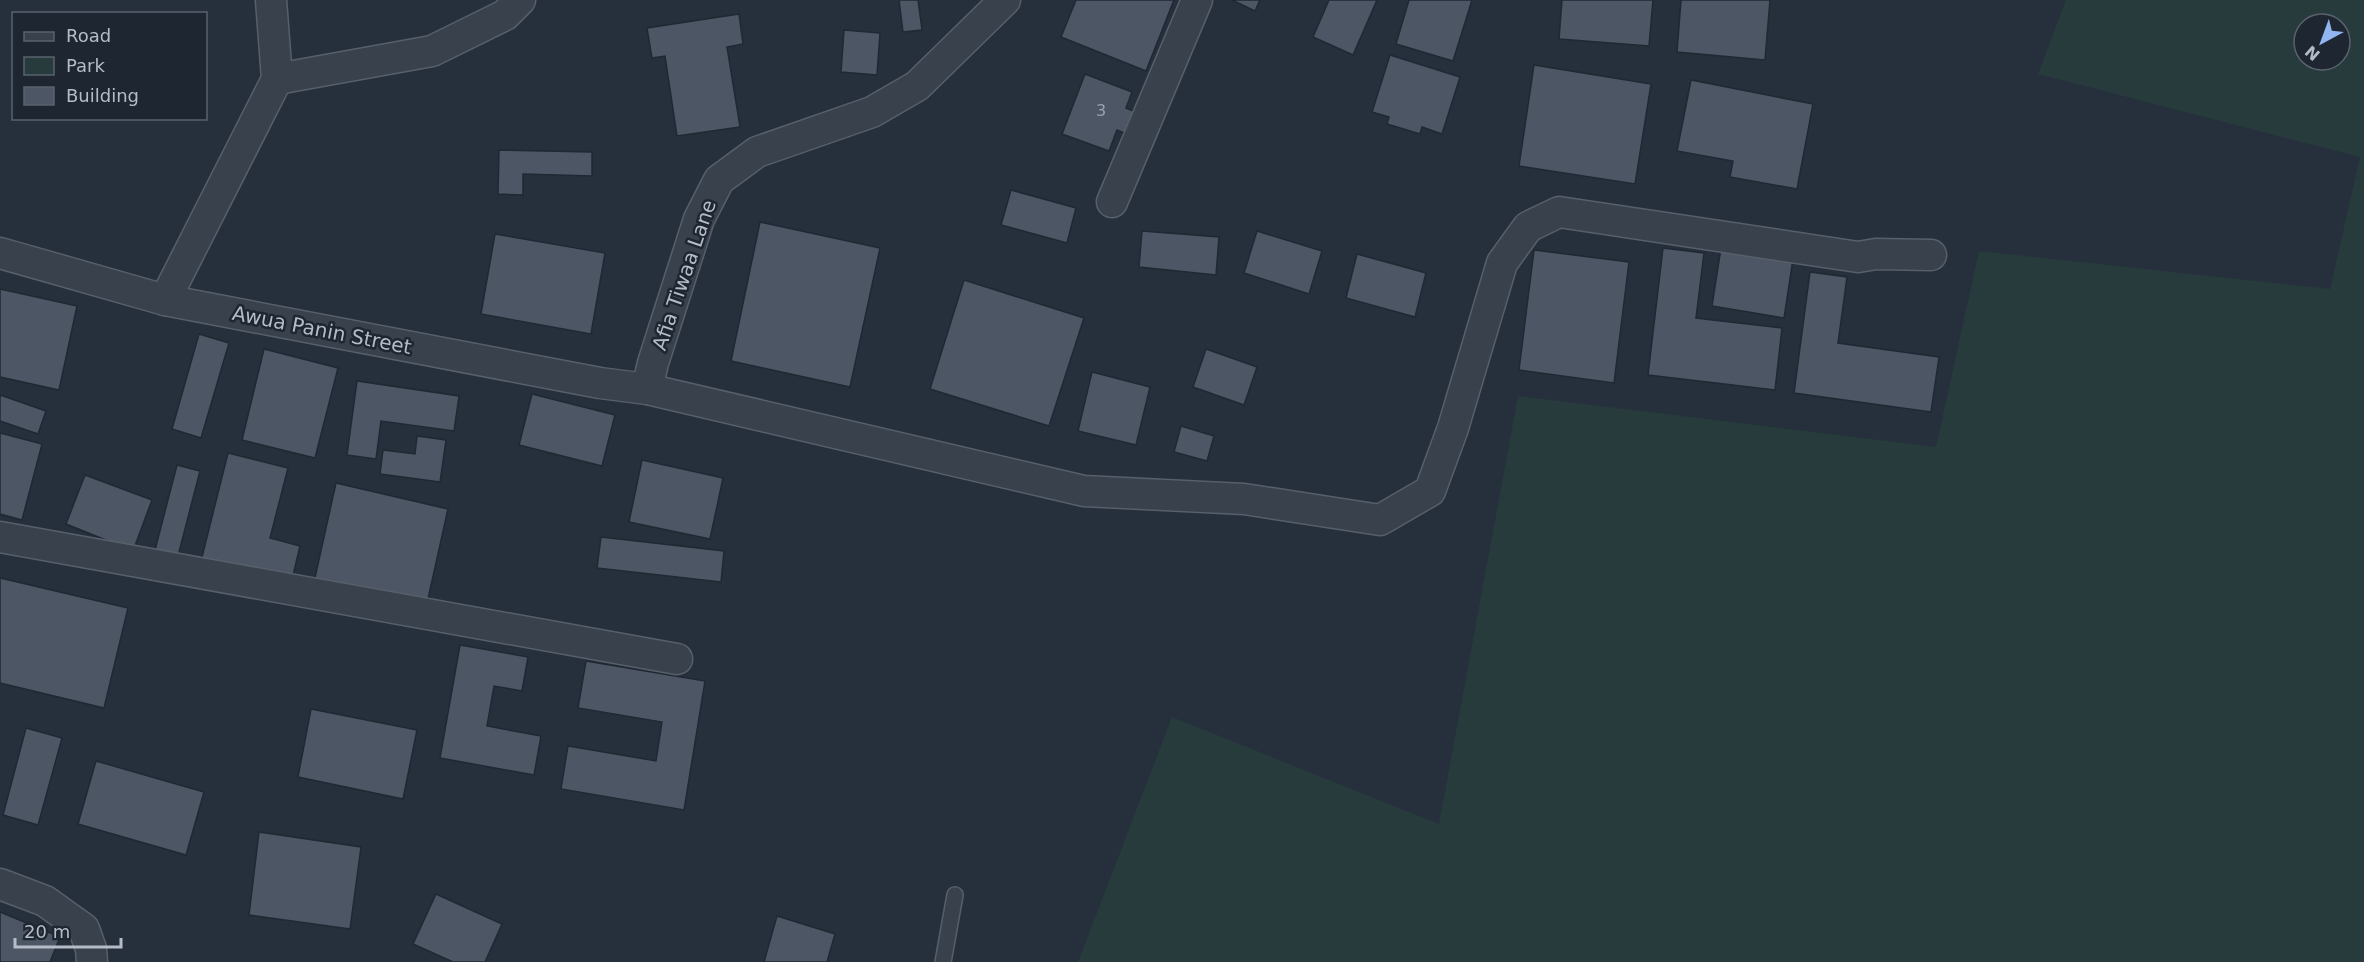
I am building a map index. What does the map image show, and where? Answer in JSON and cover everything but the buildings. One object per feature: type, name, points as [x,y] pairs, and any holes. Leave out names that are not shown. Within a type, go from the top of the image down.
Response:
[{"type":"street","points":[[165,300],[277,79],[271,0]]},
{"type":"street","points":[[277,79],[432,51],[505,15],[520,0]]},
{"type":"street","name":"Afia Tiwaa Lane","points":[[647,389],[653,363],[699,219],[719,180],[757,152],[872,112],[916,86],[1005,0]]},
{"type":"street","points":[[1112,202],[1197,0]]},
{"type":"street","name":"Awua Panin Street","points":[[0,254],[165,300],[600,383],[647,389],[1084,491],[1244,499],[1380,520],[1430,491],[1453,428],[1502,263],[1528,227],[1559,212],[1858,257],[1876,254],[1931,255]]},
{"type":"street","points":[[0,537],[676,659]]},
{"type":"street","points":[[0,884],[45,900],[84,928],[92,949],[92,962]]},
{"type":"lane","points":[[943,962],[955,895]]},
{"type":"green space","points":[[2066,0],[2364,0],[2364,962],[1078,962],[1172,717],[1439,824],[1518,396],[1936,447],[1979,251],[2330,289],[2360,157],[2038,74]]}]
